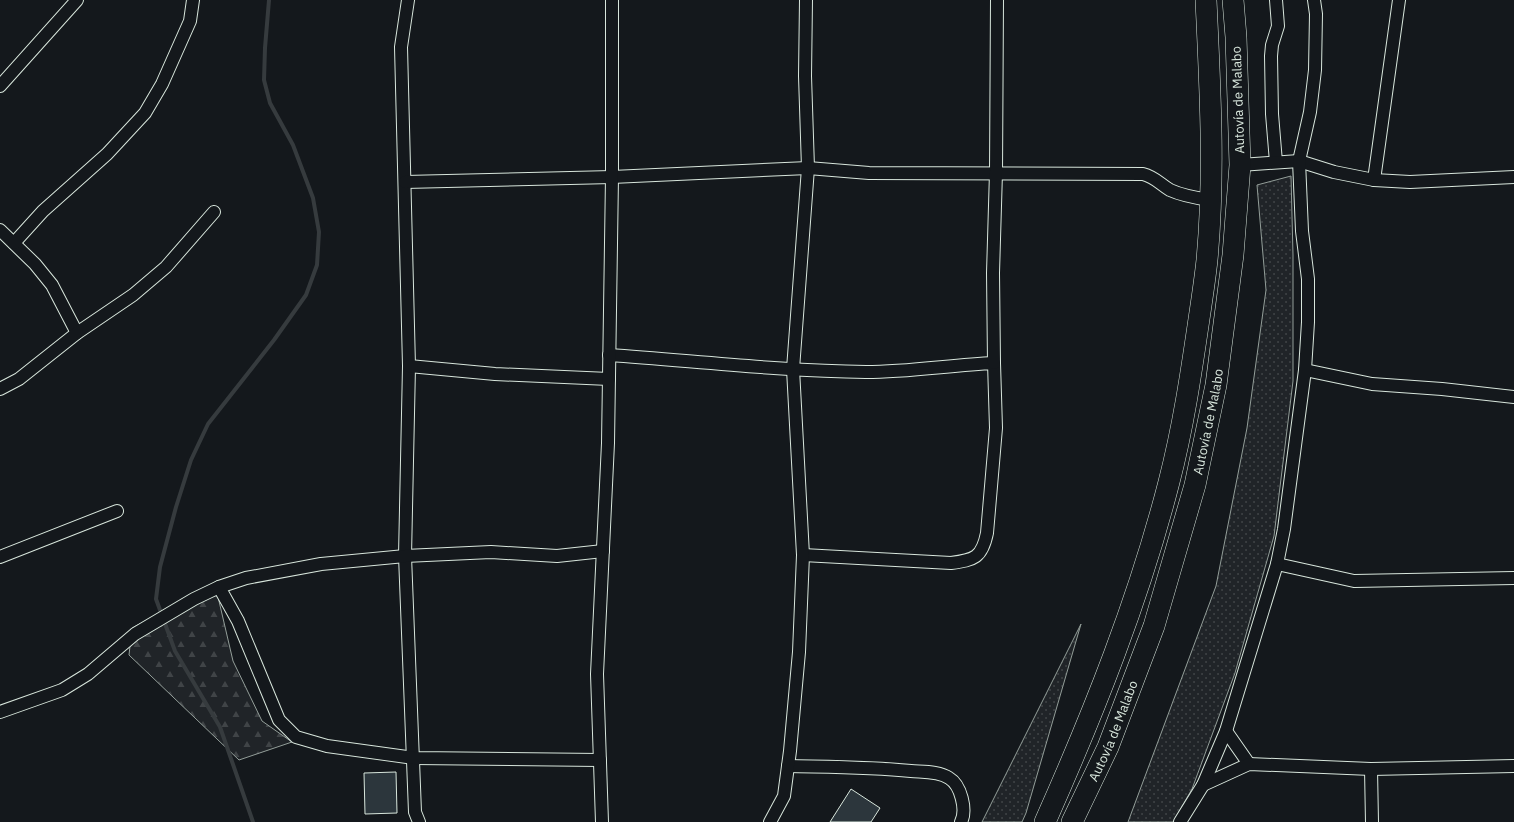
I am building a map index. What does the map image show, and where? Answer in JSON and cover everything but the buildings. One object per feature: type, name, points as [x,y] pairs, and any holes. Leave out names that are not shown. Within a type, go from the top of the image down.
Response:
[{"type":"highway","name":"Autovía de Malabo","points":[[1045,822],[1079,747],[1126,625],[1169,482],[1189,392],[1207,260],[1210,200],[1211,137],[1206,0]]},
{"type":"highway","name":"Autovía de Malabo","points":[[1072,822],[1108,747],[1154,626],[1195,485],[1217,378],[1233,255],[1240,165],[1236,37],[1233,0]]},
{"type":"street","points":[[0,86],[77,0]]},
{"type":"street","points":[[14,243],[43,211],[107,154],[145,114],[162,84],[190,21],[192,0]]},
{"type":"street","points":[[408,0],[401,47],[409,366],[405,556],[415,812],[419,822]]},
{"type":"street","points":[[602,822],[597,674],[609,379],[612,177],[612,0]]},
{"type":"street","points":[[770,822],[784,796],[799,652],[803,555],[793,369],[808,168],[805,76],[806,0]]},
{"type":"street","points":[[803,555],[951,563],[967,561],[978,554],[984,547],[987,533],[996,428],[993,273],[996,172],[996,0]]},
{"type":"street","points":[[1276,0],[1278,26],[1272,45],[1271,56],[1272,114],[1276,162]]},
{"type":"street","points":[[1180,822],[1204,785],[1226,731],[1277,564],[1284,529],[1305,370],[1308,322],[1308,279],[1302,231],[1299,161],[1310,112],[1315,70],[1316,14],[1314,0]]},
{"type":"street","points":[[1374,180],[1399,0]]},
{"type":"street","points":[[1240,165],[1299,161],[1334,172],[1374,180],[1410,182],[1514,177]]},
{"type":"street","points":[[405,182],[612,177],[808,168],[869,173],[996,172],[1143,174],[1152,176],[1170,189],[1182,195],[1210,200]]},
{"type":"street","points":[[0,390],[19,379],[77,334],[133,295],[166,267],[214,212]]},
{"type":"street","points":[[0,230],[35,264],[52,285],[77,334]]},
{"type":"street","points":[[609,354],[793,369],[890,372],[960,364],[994,363]]},
{"type":"street","points":[[409,366],[496,374],[609,379]]},
{"type":"street","points":[[1305,370],[1372,384],[1442,389],[1514,397]]},
{"type":"street","points":[[0,557],[117,511]]},
{"type":"street","points":[[0,712],[62,690],[88,674],[135,634],[194,599],[219,587],[246,578],[321,564],[405,556],[491,552],[557,556],[603,551]]},
{"type":"street","points":[[1277,564],[1354,581],[1514,578]]},
{"type":"street","points":[[219,587],[238,621],[279,720],[296,737],[327,746],[414,758],[600,760]]},
{"type":"street","points":[[1226,731],[1248,764]]},
{"type":"street","points":[[1204,785],[1248,764],[1371,768],[1514,766]]},
{"type":"street","points":[[788,766],[884,769],[936,773],[950,778],[956,786],[964,808],[964,816],[961,822]]},
{"type":"street","points":[[1371,768],[1372,822]]},
{"type":"green space","points":[[1291,176],[1293,255],[1293,381],[1274,536],[1235,673],[1192,789],[1173,822],[1128,822],[1216,586],[1247,428],[1266,290],[1257,185]]},
{"type":"green space","points":[[215,584],[233,661],[262,721],[292,742],[239,760],[129,655],[132,628]]},
{"type":"green space","points":[[1081,624],[1026,813],[1022,822],[982,822]]},
{"type":"waterway","points":[[253,822],[220,727],[175,651],[156,599],[160,567],[176,507],[191,460],[208,424],[274,340],[306,295],[317,265],[319,232],[313,198],[293,145],[270,103],[264,80],[269,0]]}]
